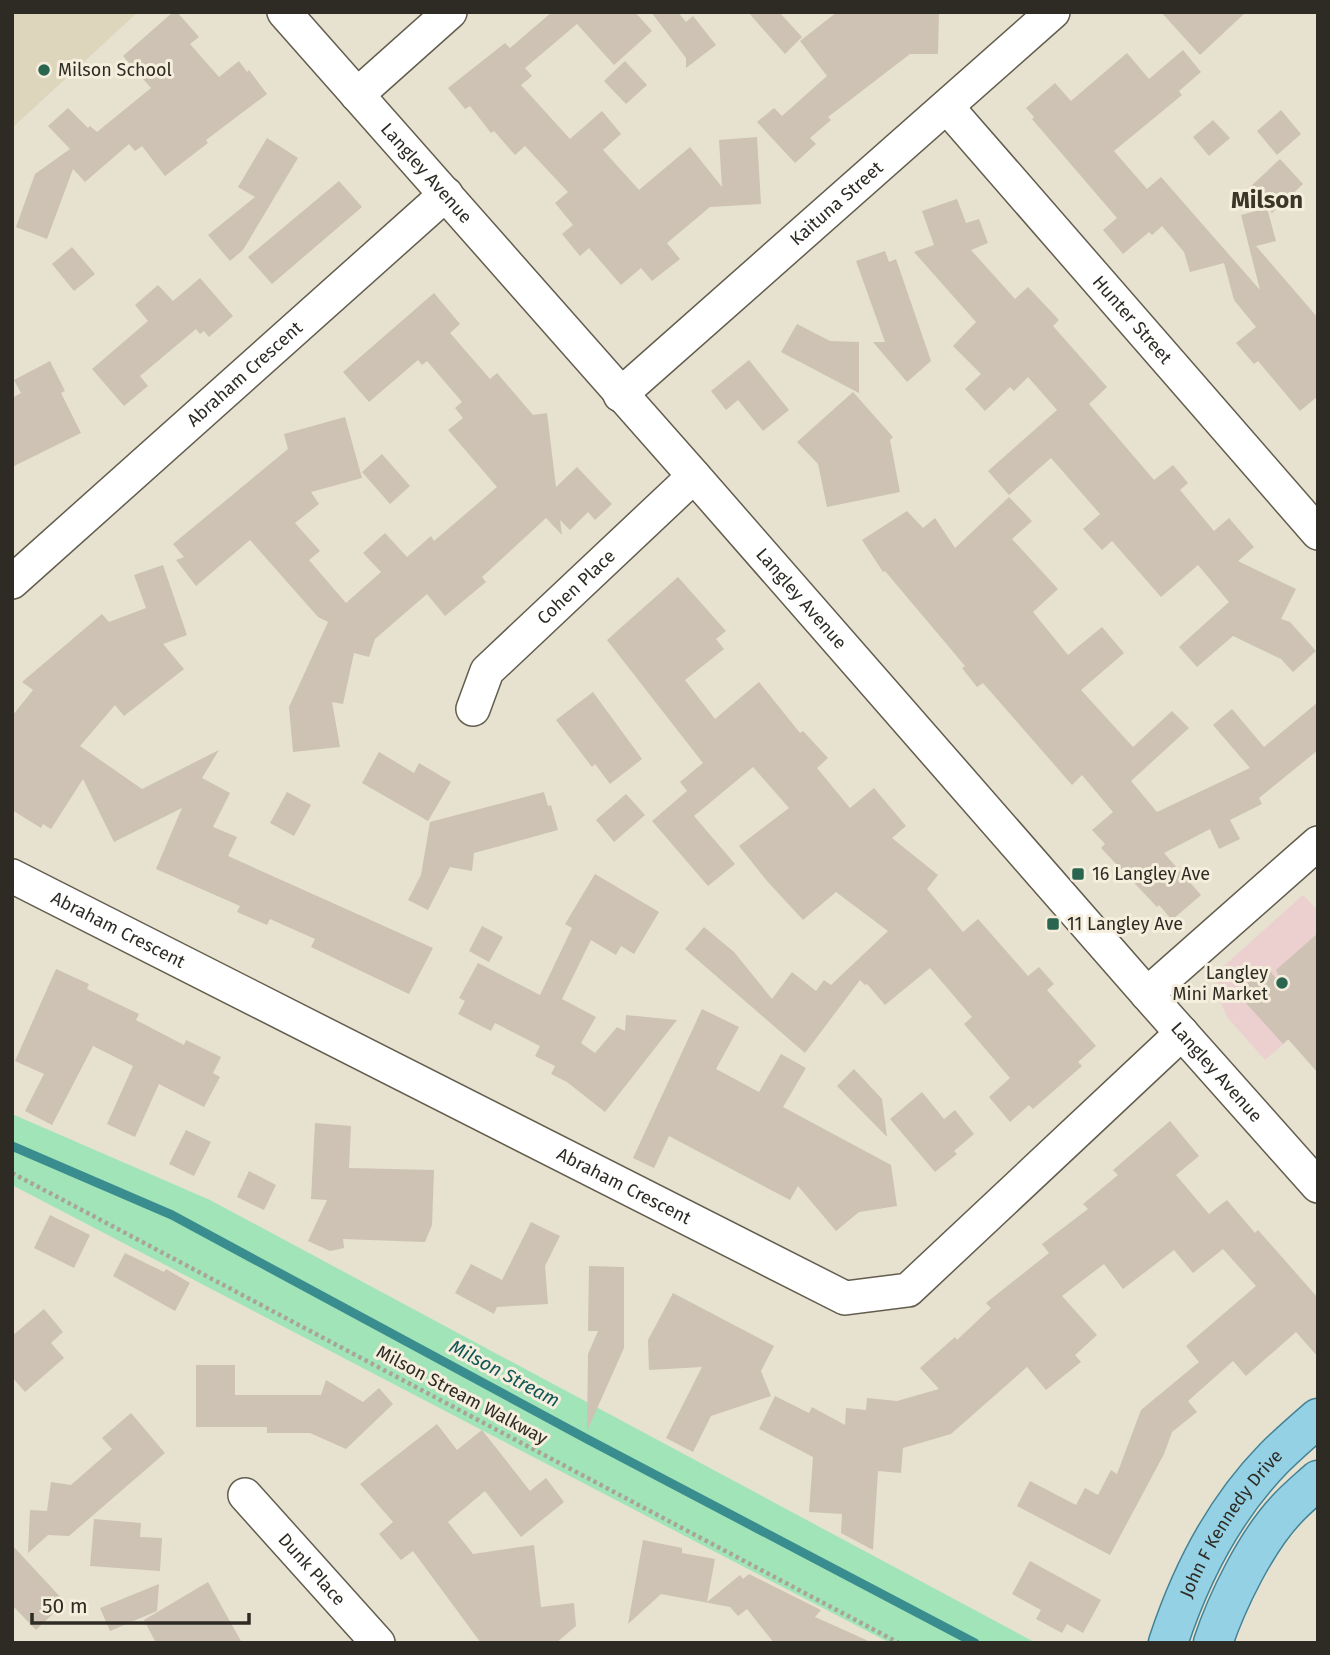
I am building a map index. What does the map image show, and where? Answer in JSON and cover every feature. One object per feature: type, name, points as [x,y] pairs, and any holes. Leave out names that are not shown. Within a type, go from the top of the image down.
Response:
[{"type":"main road","name":"John F Kennedy Drive","points":[[1168,1643],[1207,1549],[1242,1495],[1274,1458],[1318,1418]]},
{"type":"main road","name":"John F Kennedy Drive","points":[[1213,1643],[1223,1613],[1252,1558],[1284,1511],[1318,1480]]},
{"type":"street","name":"Langley Avenue","points":[[284,12],[1318,1186]]},
{"type":"street","points":[[357,95],[450,12]]},
{"type":"street","name":"Kaituna Street","points":[[620,395],[1053,12]]},
{"type":"street","name":"Hunter Street","points":[[947,107],[1318,533]]},
{"type":"street","name":"Abraham Crescent","points":[[12,582],[446,194]]},
{"type":"street","name":"Cohen Place","points":[[473,709],[487,671],[694,476]]},
{"type":"street","points":[[1147,995],[1318,843]]},
{"type":"street","name":"Abraham Crescent","points":[[12,876],[845,1298],[908,1290],[1182,1033]]},
{"type":"street","name":"Dunk Place","points":[[245,1495],[378,1643]]},
{"type":"path","name":"Milson Stream Walkway","points":[[12,1172],[899,1643]]},
{"type":"shaded area","name":"Milson School","points":[[12,12],[138,12],[12,128]]},
{"type":"shaded area","points":[[1303,895],[1318,911],[1318,1014],[1265,1060],[1227,1017],[1218,996],[1217,972]]},
{"type":"green space","points":[[12,1114],[210,1200],[1036,1643],[890,1643],[12,1185]]},
{"type":"building","points":[[173,12],[177,12],[199,37],[190,44],[219,77],[239,61],[267,94],[206,140],[208,143],[165,176],[142,146],[135,151],[129,144],[85,182],[73,169],[47,239],[16,227],[35,174],[70,149],[48,126],[68,108],[88,128],[90,126],[97,132],[151,88],[123,56]]},
{"type":"building","points":[[552,12],[635,12],[652,31],[614,65],[577,24],[525,68],[532,76],[521,85],[570,139],[602,111],[621,134],[603,150],[639,190],[690,147],[722,187],[719,140],[757,137],[761,204],[710,207],[667,243],[680,259],[652,281],[641,268],[621,285],[589,248],[580,256],[562,234],[573,225],[555,203],[568,192],[525,146],[515,155],[494,131],[491,133],[470,106],[465,109],[448,88],[505,43],[510,48]]},
{"type":"building","points":[[651,12],[678,12],[686,22],[693,16],[716,45],[686,68],[686,58]]},
{"type":"building","points":[[748,12],[779,12],[802,37],[785,54]]},
{"type":"building","points":[[837,12],[939,12],[938,54],[910,54],[828,117],[831,120],[810,138],[816,144],[795,163],[757,122],[774,108],[782,116],[827,76],[800,41]]},
{"type":"building","points":[[1161,12],[1246,12],[1200,55]]},
{"type":"building","points":[[1183,50],[1201,72],[1179,91],[1182,95],[1114,151],[1147,189],[1161,177],[1260,290],[1241,215],[1267,208],[1276,241],[1256,246],[1318,318],[1318,396],[1300,411],[1258,361],[1254,364],[1236,343],[1256,327],[1234,300],[1224,263],[1190,272],[1184,252],[1162,226],[1152,235],[1149,232],[1123,254],[1103,230],[1117,218],[1032,119],[1034,117],[1026,108],[1055,83],[1071,101],[1127,53],[1149,79]]},
{"type":"building","points":[[625,61],[647,85],[626,104],[604,81]]},
{"type":"building","points":[[1281,110],[1301,134],[1277,155],[1257,131]]},
{"type":"building","points":[[1213,120],[1230,138],[1209,156],[1193,137]]},
{"type":"building","points":[[267,138],[298,158],[243,250],[230,261],[208,235],[255,197],[238,187]]},
{"type":"building","points":[[1280,159],[1303,184],[1272,213],[1249,188]]},
{"type":"building","points":[[339,181],[362,207],[272,284],[248,257]]},
{"type":"building","points":[[957,199],[966,223],[979,219],[988,243],[971,250],[1015,299],[1028,287],[1059,320],[1053,326],[1107,387],[1089,404],[1154,480],[1173,465],[1188,483],[1180,490],[1214,531],[1229,518],[1254,547],[1238,561],[1296,589],[1281,619],[1290,622],[1316,651],[1293,672],[1281,659],[1233,636],[1197,667],[1179,647],[1229,602],[1198,565],[1161,597],[1112,541],[1102,550],[1083,529],[1100,514],[1051,458],[1009,495],[988,471],[1057,410],[1028,377],[1014,391],[1010,387],[985,411],[965,389],[981,374],[953,346],[976,322],[914,252],[934,245],[922,211]]},
{"type":"building","points":[[72,247],[95,274],[74,291],[52,264]]},
{"type":"building","points":[[885,251],[889,262],[896,259],[931,361],[907,382],[873,342],[885,342],[856,261]]},
{"type":"building","points":[[200,278],[233,316],[209,337],[204,331],[200,334],[196,329],[140,376],[148,386],[124,406],[92,369],[148,321],[135,305],[158,285],[173,301]]},
{"type":"building","points":[[434,293],[460,324],[450,333],[490,379],[497,373],[533,415],[547,413],[556,487],[577,467],[612,504],[595,520],[588,512],[570,530],[560,520],[562,535],[546,518],[482,577],[486,582],[445,616],[427,594],[375,639],[369,657],[354,653],[343,704],[332,702],[340,747],[293,752],[289,707],[328,622],[318,617],[250,540],[196,586],[176,560],[184,557],[173,544],[288,449],[284,434],[345,417],[362,478],[311,492],[319,504],[295,523],[320,551],[309,560],[346,603],[381,572],[363,553],[385,533],[407,557],[431,536],[434,541],[497,487],[448,430],[463,418],[455,408],[462,402],[427,361],[422,365],[418,360],[369,402],[343,372]]},
{"type":"building","points":[[797,324],[830,341],[859,342],[859,393],[781,352]]},
{"type":"building","points":[[749,360],[789,410],[763,431],[738,400],[726,410],[711,391]]},
{"type":"building","points":[[50,361],[65,391],[61,393],[81,433],[12,467],[12,398],[21,393],[14,380]]},
{"type":"building","points":[[853,392],[893,437],[890,440],[900,492],[827,507],[818,464],[797,442]]},
{"type":"building","points":[[382,454],[410,486],[390,504],[362,472]]},
{"type":"building","points":[[1009,497],[1032,521],[1012,539],[1058,589],[1033,612],[1068,655],[1102,627],[1124,653],[1081,690],[1133,747],[1172,711],[1189,728],[1131,781],[1157,812],[1250,768],[1213,725],[1232,709],[1264,747],[1318,702],[1318,750],[1259,798],[1262,804],[1230,820],[1240,839],[1219,849],[1210,829],[1164,853],[1201,895],[1172,920],[1101,848],[1105,844],[1092,830],[1113,812],[1082,775],[1072,785],[983,683],[977,687],[962,668],[965,666],[885,571],[883,572],[862,540],[907,511],[923,528],[935,518],[955,548]]},
{"type":"building","points":[[163,565],[187,635],[163,644],[184,669],[124,716],[115,705],[80,746],[142,789],[219,750],[202,778],[230,793],[213,827],[237,837],[228,856],[433,948],[409,994],[311,947],[315,939],[270,919],[267,925],[237,912],[240,906],[156,869],[182,808],[114,842],[83,779],[51,829],[43,824],[41,828],[12,810],[12,716],[33,690],[22,682],[102,614],[109,622],[146,608],[134,575]]},
{"type":"building","points":[[678,577],[726,631],[716,639],[724,649],[685,680],[715,719],[759,682],[800,733],[803,731],[828,758],[817,768],[850,808],[874,788],[906,826],[892,838],[938,875],[927,889],[963,932],[978,919],[1028,976],[1039,967],[1054,984],[1047,990],[1096,1046],[1078,1062],[1082,1066],[1033,1109],[1029,1105],[1010,1122],[989,1097],[1010,1078],[964,1024],[972,1017],[930,968],[885,1005],[867,984],[860,980],[805,1053],[685,949],[704,927],[734,952],[772,999],[792,972],[816,991],[824,980],[831,985],[888,931],[836,892],[803,920],[767,881],[739,846],[789,808],[753,767],[694,816],[735,864],[708,886],[652,821],[687,791],[680,782],[703,763],[607,640]]},
{"type":"building","points":[[593,692],[642,759],[610,784],[595,764],[592,767],[556,720]]},
{"type":"building","points":[[379,752],[414,773],[419,763],[451,782],[428,821],[362,783]]},
{"type":"building","points":[[287,792],[311,805],[294,836],[270,823]]},
{"type":"building","points":[[544,792],[558,830],[474,853],[472,871],[450,867],[428,910],[408,900],[421,875],[430,822]]},
{"type":"building","points":[[626,794],[645,815],[614,842],[596,820]]},
{"type":"building","points":[[595,874],[659,912],[634,954],[621,946],[616,955],[591,940],[562,999],[596,1017],[581,1043],[595,1053],[617,1027],[625,1031],[626,1015],[677,1020],[605,1112],[567,1082],[551,1074],[555,1066],[535,1056],[540,1046],[495,1023],[491,1031],[458,1014],[465,1001],[459,998],[478,963],[540,995],[572,928],[565,924]]},
{"type":"building","points":[[482,926],[503,937],[489,962],[469,951]]},
{"type":"building","name":"Langley Mini Market","points":[[1318,933],[1318,1073],[1288,1039],[1283,1044],[1236,992],[1265,966],[1284,987],[1276,970]]},
{"type":"building","points":[[56,969],[89,984],[87,989],[139,1014],[136,1020],[184,1045],[186,1040],[221,1057],[213,1073],[220,1077],[204,1107],[159,1084],[135,1137],[107,1124],[133,1066],[93,1046],[52,1125],[25,1111],[44,1074],[15,1061]]},
{"type":"building","points":[[702,1009],[739,1027],[716,1069],[759,1092],[781,1054],[806,1068],[783,1107],[891,1165],[897,1206],[859,1212],[836,1231],[798,1186],[790,1200],[669,1136],[654,1168],[633,1158]]},
{"type":"building","points":[[854,1069],[882,1099],[887,1137],[837,1086]]},
{"type":"building","points":[[922,1092],[944,1119],[955,1110],[974,1134],[954,1151],[957,1154],[935,1172],[890,1119]]},
{"type":"building","points":[[1170,1121],[1199,1156],[1176,1175],[1209,1214],[1227,1200],[1255,1233],[1258,1230],[1318,1298],[1318,1357],[1296,1332],[1246,1376],[1233,1361],[1188,1401],[1197,1412],[1172,1432],[1164,1454],[1110,1555],[1017,1506],[1030,1481],[1076,1505],[1085,1488],[1098,1495],[1111,1470],[1117,1474],[1141,1410],[1199,1362],[1186,1346],[1256,1286],[1223,1249],[1193,1273],[1174,1250],[1123,1289],[1104,1264],[1062,1296],[1097,1335],[1075,1355],[1081,1362],[1046,1390],[1027,1367],[951,1434],[903,1448],[901,1473],[878,1471],[873,1550],[841,1533],[842,1514],[809,1512],[813,1457],[759,1429],[775,1396],[809,1413],[812,1407],[845,1425],[846,1408],[866,1410],[867,1398],[897,1401],[939,1389],[920,1368],[955,1337],[957,1340],[991,1308],[986,1303],[1049,1253],[1042,1244],[1088,1209],[1083,1204],[1118,1175],[1113,1170]]},
{"type":"building","points":[[315,1123],[351,1126],[349,1168],[434,1170],[432,1225],[425,1242],[343,1239],[344,1248],[330,1251],[308,1241],[327,1200],[311,1199]]},
{"type":"building","points":[[186,1130],[211,1142],[194,1176],[169,1164]]},
{"type":"building","points":[[249,1171],[276,1185],[264,1210],[237,1197]]},
{"type":"building","points":[[50,1215],[90,1235],[74,1268],[34,1248]]},
{"type":"building","points":[[531,1222],[560,1236],[545,1266],[548,1304],[497,1307],[494,1314],[455,1293],[471,1264],[502,1280]]},
{"type":"building","points":[[125,1253],[164,1272],[166,1269],[190,1283],[175,1311],[113,1276]]},
{"type":"building","points":[[589,1266],[624,1267],[624,1348],[587,1431],[588,1354],[598,1331],[588,1331]]},
{"type":"building","points":[[673,1293],[774,1346],[761,1371],[771,1396],[711,1416],[693,1452],[666,1438],[702,1367],[649,1370],[648,1340]]},
{"type":"building","points":[[44,1309],[63,1332],[51,1343],[64,1358],[25,1392],[12,1377],[12,1336]]},
{"type":"building","points":[[196,1365],[235,1365],[235,1395],[321,1395],[326,1380],[363,1402],[379,1388],[393,1404],[346,1449],[310,1433],[267,1433],[267,1427],[196,1427]]},
{"type":"building","points":[[131,1413],[165,1453],[69,1536],[48,1535],[28,1553],[30,1510],[47,1511],[51,1482],[71,1485],[112,1449],[102,1438]]},
{"type":"building","points":[[437,1424],[457,1450],[482,1430],[530,1491],[546,1478],[564,1502],[521,1537],[485,1491],[448,1522],[473,1554],[534,1545],[541,1607],[574,1603],[576,1626],[556,1643],[481,1643],[413,1551],[401,1560],[379,1534],[393,1522],[360,1484]]},
{"type":"building","points":[[94,1519],[141,1523],[140,1537],[162,1538],[160,1571],[90,1566]]},
{"type":"building","points":[[643,1540],[682,1548],[682,1553],[715,1559],[707,1602],[740,1575],[743,1579],[749,1574],[821,1610],[815,1617],[873,1643],[774,1643],[747,1609],[738,1616],[730,1607],[661,1594],[628,1624]]},
{"type":"building","points":[[12,1545],[65,1602],[36,1630],[12,1605]]},
{"type":"building","points":[[1030,1561],[1101,1600],[1083,1633],[1067,1624],[1062,1633],[1036,1619],[1041,1610],[1012,1594]]},
{"type":"building","points":[[208,1582],[242,1643],[156,1643],[144,1620]]},
{"type":"building","points":[[159,1584],[157,1611],[110,1631],[100,1608]]},
{"type":"waterway","name":"Milson Stream","points":[[12,1146],[172,1215],[587,1439],[975,1643]]},
{"type":"place","name":"Milson School","points":[[44,70]]},
{"type":"place","name":"16 Langley Ave","points":[[1078,874]]},
{"type":"place","name":"11 Langley Ave","points":[[1053,924]]},
{"type":"place","name":"Langley Mini Market","points":[[1282,983]]},
{"type":"district","name":"Milson","points":[[1267,200]]}]
